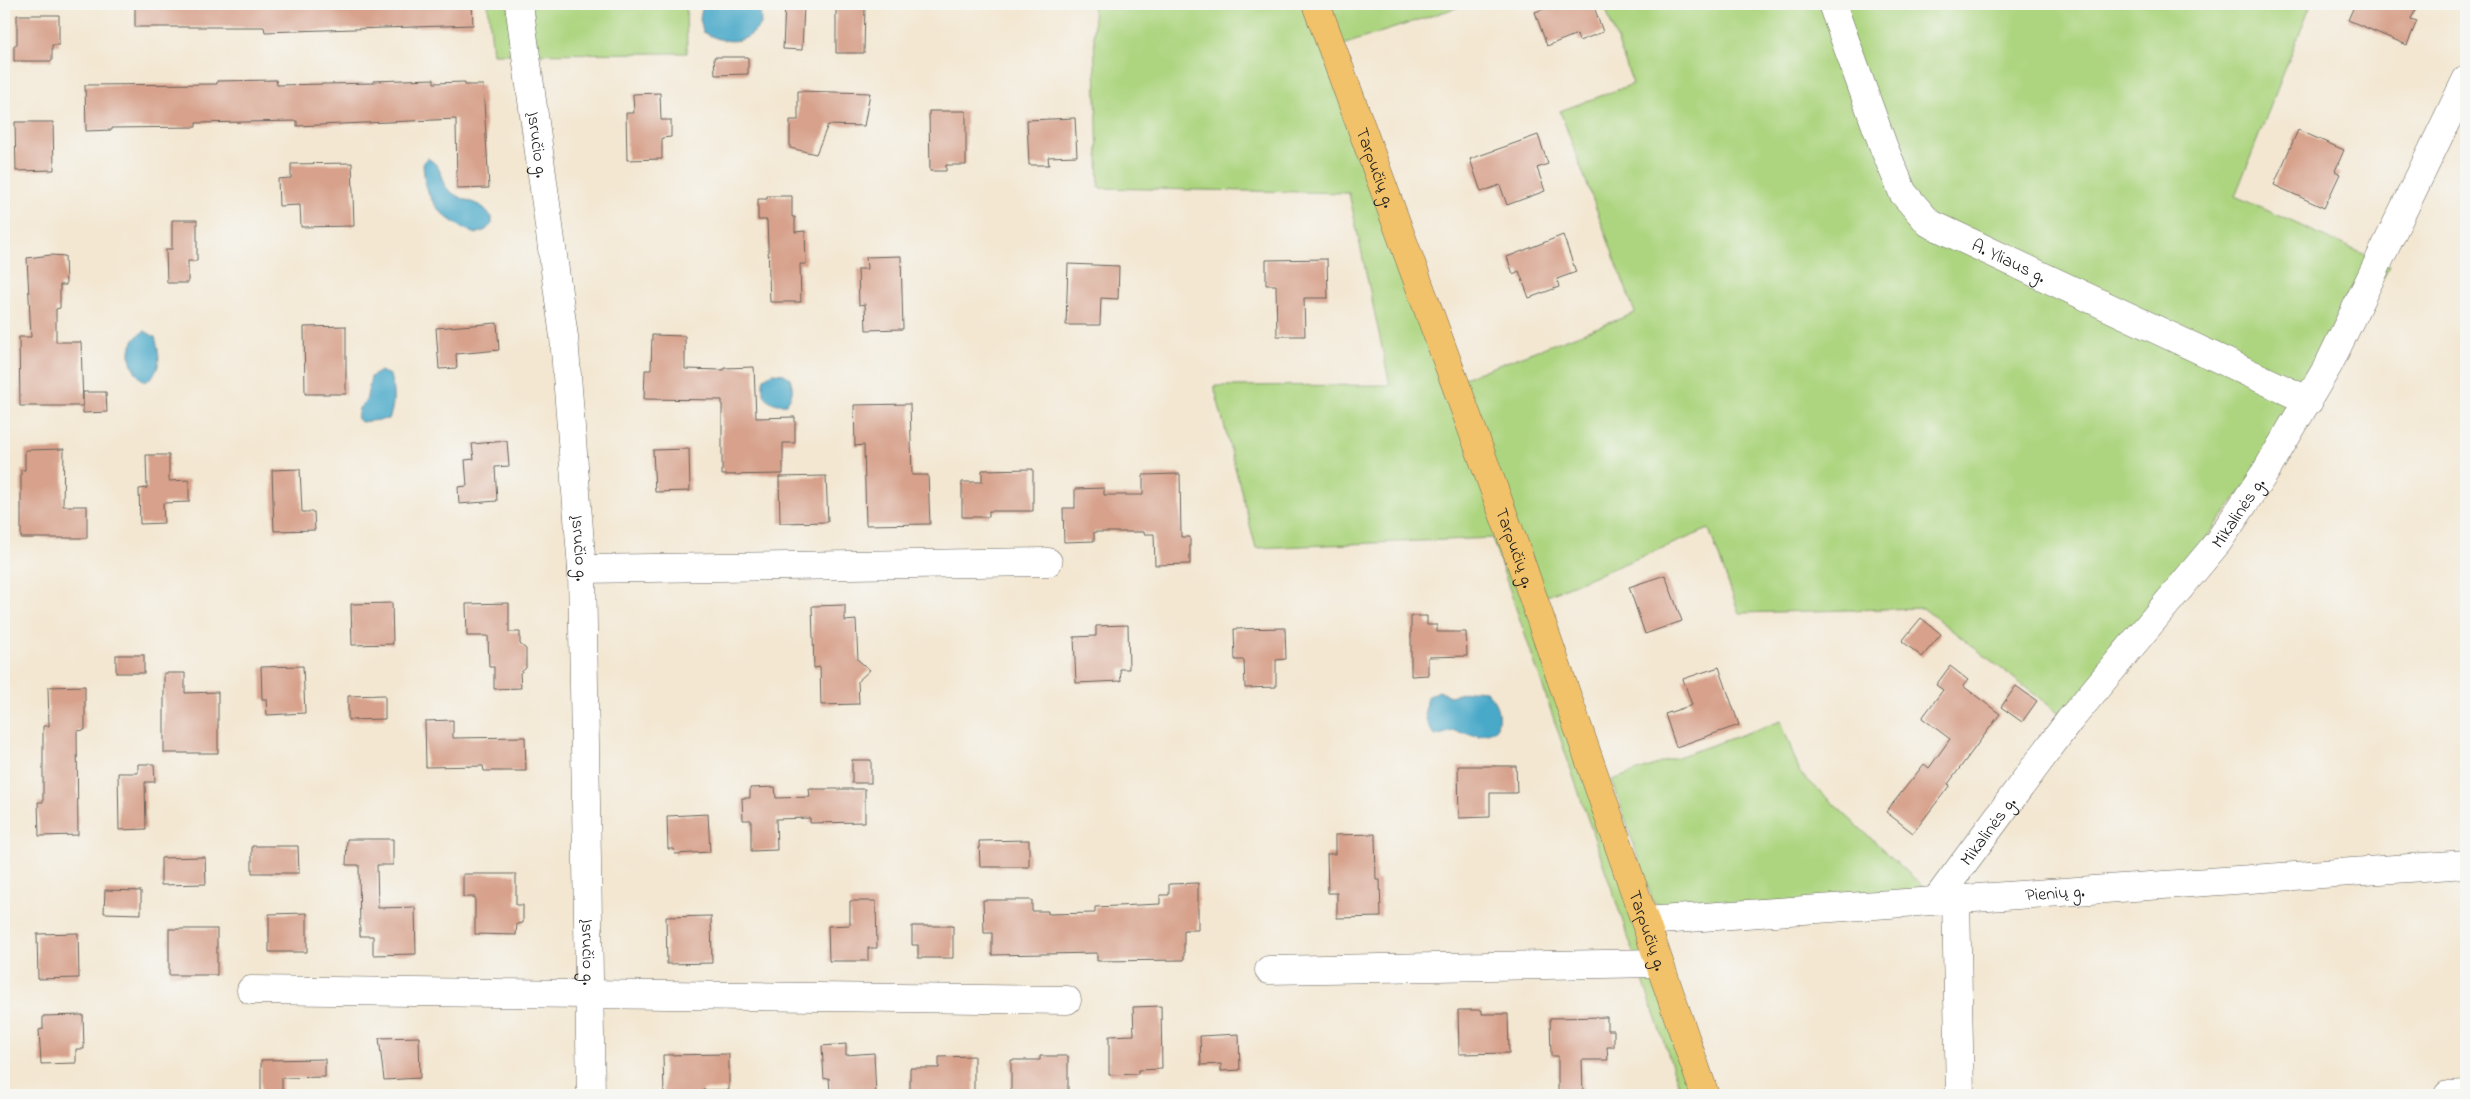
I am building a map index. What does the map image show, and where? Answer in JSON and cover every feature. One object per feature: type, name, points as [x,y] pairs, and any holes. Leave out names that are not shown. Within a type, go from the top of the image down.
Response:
[{"type":"main road","name":"Tarpučių g.","points":[[1316,4],[1456,381],[1705,1095]]},
{"type":"street","name":"Įsručio g.","points":[[520,4],[564,337],[582,569],[591,1095]]},
{"type":"street","name":"A. Yliaus g.","points":[[1832,4],[1884,148],[1904,194],[1929,222],[2309,401]]},
{"type":"street","name":"Mikalinės g.","points":[[1946,899],[2069,721],[2218,542],[2266,471],[2309,401],[2334,355],[2466,80]]},
{"type":"street","points":[[582,569],[1048,562]]},
{"type":"street","name":"Pienių g.","points":[[1645,921],[2466,864]]},
{"type":"street","points":[[1946,899],[1960,1095]]},
{"type":"street","points":[[1269,970],[1659,963]]},
{"type":"street","points":[[250,990],[1067,1000]]},
{"type":"street","points":[[2448,1095],[2466,1094]]},
{"type":"green space","points":[[488,4],[686,4],[687,53],[493,54]]},
{"type":"green space","points":[[1093,4],[1468,4],[1333,48],[1456,381],[1635,313],[1560,111],[1633,84],[1604,4],[2311,4],[2235,196],[2390,266],[2309,401],[2069,721],[1923,608],[1739,613],[1709,529],[1545,596],[1705,1095],[1682,1095],[1492,538],[1256,548],[1214,386],[1390,385],[1349,193],[1099,188]]},
{"type":"green space","points":[[1781,721],[1800,773],[1927,890],[1674,914],[1653,902],[1612,780]]},
{"type":"water","points":[[703,4],[760,4],[761,24],[749,36],[742,39],[727,41],[719,39],[703,32],[700,18]]},
{"type":"water","points":[[427,158],[436,165],[446,187],[450,191],[482,207],[492,217],[492,224],[486,230],[476,234],[453,222],[437,207],[431,198],[424,176],[423,162]]},
{"type":"water","points":[[145,331],[155,337],[159,362],[155,373],[145,382],[139,377],[131,363],[130,349],[138,336]]},
{"type":"water","points":[[380,371],[390,375],[393,392],[391,414],[389,419],[361,422],[357,418],[359,408],[366,401],[371,377]]},
{"type":"water","points":[[773,373],[784,374],[790,378],[792,392],[786,404],[770,401],[764,394],[764,378]]},
{"type":"water","points":[[1474,690],[1486,691],[1496,704],[1498,719],[1496,730],[1479,736],[1454,731],[1435,736],[1426,718],[1427,697],[1439,691],[1450,696]]},
{"type":"building","points":[[135,4],[472,4],[473,25],[265,32],[264,27],[135,27]]},
{"type":"building","points":[[785,4],[804,5],[802,50],[783,49]]},
{"type":"building","points":[[1558,4],[1593,4],[1603,32],[1579,41],[1577,34],[1547,46],[1535,12]]},
{"type":"building","points":[[2355,4],[2418,4],[2411,19],[2417,21],[2407,45],[2348,20]]},
{"type":"building","points":[[836,5],[865,5],[864,53],[836,53]]},
{"type":"building","points":[[17,15],[59,15],[59,45],[52,45],[52,61],[14,61],[14,45],[17,45]]},
{"type":"building","points":[[714,57],[748,57],[748,74],[715,75]]},
{"type":"building","points":[[434,79],[434,83],[465,82],[465,85],[483,85],[489,188],[457,189],[456,119],[297,126],[297,121],[196,123],[196,127],[112,128],[112,130],[86,131],[85,85],[217,84],[217,81],[276,80],[277,85],[374,83],[373,81]]},
{"type":"building","points":[[798,91],[870,93],[864,126],[828,125],[816,154],[790,148],[790,120],[798,120]]},
{"type":"building","points":[[660,93],[661,120],[671,120],[671,137],[662,138],[662,159],[627,160],[626,113],[634,113],[633,94]]},
{"type":"building","points":[[929,111],[966,111],[966,165],[946,165],[946,171],[930,171]]},
{"type":"building","points":[[1075,118],[1077,156],[1048,157],[1049,165],[1029,165],[1027,120]]},
{"type":"building","points":[[15,122],[53,122],[54,170],[16,171]]},
{"type":"building","points":[[2298,130],[2344,150],[2335,171],[2340,174],[2324,208],[2274,185]]},
{"type":"building","points":[[1538,135],[1548,164],[1537,168],[1545,191],[1507,205],[1500,185],[1481,192],[1470,159]]},
{"type":"building","points":[[352,163],[354,226],[301,227],[300,205],[279,206],[278,179],[291,178],[291,164]]},
{"type":"building","points":[[767,196],[792,196],[792,217],[795,217],[795,232],[805,231],[806,264],[800,264],[801,302],[770,302],[767,220],[758,220],[758,199],[767,199]]},
{"type":"building","points":[[172,220],[197,220],[197,261],[188,261],[188,283],[167,283],[166,249],[172,249]]},
{"type":"building","points":[[1563,235],[1576,272],[1557,279],[1559,287],[1529,298],[1519,271],[1513,274],[1507,257]]},
{"type":"building","points":[[51,255],[65,256],[66,285],[60,285],[60,308],[56,309],[56,342],[81,342],[83,406],[20,406],[19,337],[31,337],[27,258]]},
{"type":"building","points":[[901,256],[903,329],[866,330],[865,304],[859,305],[858,269],[867,269],[866,257]]},
{"type":"building","points":[[1327,259],[1328,298],[1304,298],[1305,336],[1277,336],[1276,285],[1266,285],[1266,260]]},
{"type":"building","points":[[1068,264],[1119,266],[1118,299],[1101,298],[1100,325],[1066,325]]},
{"type":"building","points":[[497,323],[499,350],[456,354],[457,368],[439,369],[436,328]]},
{"type":"building","points":[[346,326],[346,394],[305,394],[304,327]]},
{"type":"building","points":[[652,335],[685,336],[685,369],[724,370],[724,368],[754,367],[756,418],[795,417],[795,443],[783,443],[783,474],[722,475],[722,400],[644,399],[645,370],[651,370]]},
{"type":"building","points":[[83,392],[106,392],[107,412],[83,413]]},
{"type":"building","points":[[910,404],[912,475],[928,475],[930,524],[866,525],[864,445],[855,446],[854,405]]},
{"type":"building","points":[[507,441],[509,466],[495,467],[497,501],[459,504],[458,487],[467,486],[465,460],[474,459],[472,444]]},
{"type":"building","points":[[64,449],[63,506],[87,506],[87,538],[21,538],[21,470],[25,470],[25,450]]},
{"type":"building","points":[[689,449],[690,491],[655,492],[653,450]]},
{"type":"building","points":[[146,455],[169,455],[169,481],[189,480],[189,502],[163,503],[164,523],[140,524],[139,489],[147,488]]},
{"type":"building","points":[[300,469],[302,512],[314,512],[315,530],[274,531],[272,470]]},
{"type":"building","points":[[1033,469],[1033,511],[989,511],[989,517],[962,517],[962,482],[982,482],[982,470]]},
{"type":"building","points":[[1180,474],[1181,537],[1190,537],[1190,564],[1155,565],[1154,534],[1144,534],[1144,532],[1094,532],[1094,541],[1064,542],[1063,508],[1075,508],[1075,489],[1104,488],[1104,495],[1143,495],[1143,475]]},
{"type":"building","points":[[826,476],[828,522],[780,523],[779,477]]},
{"type":"building","points":[[1665,575],[1682,621],[1645,634],[1629,587]]},
{"type":"building","points":[[392,603],[393,644],[352,645],[351,604]]},
{"type":"building","points":[[509,603],[509,632],[520,632],[520,644],[526,649],[526,668],[520,673],[521,688],[494,689],[494,667],[489,667],[488,636],[467,636],[466,604]]},
{"type":"building","points":[[845,605],[845,621],[856,620],[858,660],[870,670],[858,681],[859,704],[821,705],[820,667],[814,668],[812,606]]},
{"type":"building","points":[[1411,616],[1427,616],[1427,625],[1437,625],[1437,632],[1466,632],[1467,656],[1428,657],[1428,675],[1411,676]]},
{"type":"building","points":[[1921,618],[1941,634],[1922,657],[1902,641]]},
{"type":"building","points":[[1128,625],[1129,669],[1120,669],[1121,681],[1076,683],[1074,637],[1096,636],[1096,626]]},
{"type":"building","points":[[1285,628],[1286,659],[1276,660],[1276,687],[1245,688],[1244,660],[1235,660],[1234,629]]},
{"type":"building","points":[[116,655],[144,655],[144,673],[116,673]]},
{"type":"building","points":[[303,666],[305,713],[267,715],[266,699],[262,699],[261,667]]},
{"type":"building","points":[[1950,666],[1968,680],[1963,686],[2000,714],[1948,784],[1950,785],[1913,833],[1886,812],[1924,764],[1929,768],[1950,739],[1922,718],[1943,690],[1936,685]]},
{"type":"building","points":[[1719,667],[1739,725],[1676,747],[1665,714],[1692,705],[1683,679]]},
{"type":"building","points":[[164,673],[185,673],[185,693],[218,692],[218,753],[164,753]]},
{"type":"building","points":[[85,686],[85,730],[77,731],[78,835],[39,836],[38,802],[43,802],[43,726],[49,726],[48,687]]},
{"type":"building","points":[[2016,686],[2037,701],[2022,722],[2001,707]]},
{"type":"building","points":[[385,695],[385,719],[348,720],[348,696]]},
{"type":"building","points":[[453,720],[453,738],[525,737],[526,771],[484,771],[483,766],[426,767],[425,721]]},
{"type":"building","points":[[852,760],[871,760],[871,783],[852,783]]},
{"type":"building","points":[[138,764],[154,764],[155,782],[145,782],[146,829],[119,830],[118,773],[138,773]]},
{"type":"building","points":[[1458,766],[1516,766],[1517,793],[1490,793],[1490,817],[1459,818]]},
{"type":"building","points":[[775,787],[776,798],[810,797],[809,789],[865,789],[865,822],[810,823],[810,818],[776,819],[777,850],[751,851],[751,820],[743,820],[742,798],[750,798],[750,788]]},
{"type":"building","points":[[708,814],[710,852],[675,854],[674,849],[668,849],[667,816]]},
{"type":"building","points":[[1375,834],[1376,880],[1380,880],[1381,917],[1337,918],[1337,893],[1328,893],[1327,854],[1335,854],[1335,835]]},
{"type":"building","points":[[347,839],[393,839],[393,865],[377,865],[378,908],[415,907],[416,954],[373,955],[373,936],[360,936],[359,865],[346,865]]},
{"type":"building","points":[[1029,840],[1029,867],[980,867],[979,841]]},
{"type":"building","points":[[252,846],[298,846],[299,873],[252,873]]},
{"type":"building","points":[[205,857],[206,884],[161,885],[161,858]]},
{"type":"building","points":[[463,874],[516,874],[516,905],[523,905],[523,923],[517,924],[516,935],[475,934],[475,897],[463,897]]},
{"type":"building","points":[[1198,883],[1198,930],[1184,930],[1184,960],[1097,961],[1097,953],[992,955],[992,933],[984,933],[983,900],[1032,900],[1032,911],[1048,911],[1048,914],[1095,913],[1095,907],[1160,904],[1160,895],[1169,895],[1169,884]]},
{"type":"building","points":[[105,890],[141,891],[141,914],[104,913]]},
{"type":"building","points":[[850,901],[876,901],[877,948],[868,948],[868,961],[829,961],[828,926],[850,925]]},
{"type":"building","points":[[307,913],[307,952],[269,952],[269,914]]},
{"type":"building","points":[[711,916],[712,963],[667,964],[666,917]]},
{"type":"building","points":[[912,926],[953,926],[953,958],[918,958],[918,945],[912,945]]},
{"type":"building","points":[[169,929],[217,929],[217,975],[169,975]]},
{"type":"building","points":[[78,933],[79,978],[38,979],[37,934]]},
{"type":"building","points":[[1161,1006],[1162,1069],[1138,1070],[1138,1074],[1109,1075],[1109,1036],[1134,1035],[1133,1007]]},
{"type":"building","points":[[1458,1010],[1482,1010],[1482,1014],[1508,1014],[1509,1053],[1459,1054]]},
{"type":"building","points":[[83,1015],[84,1049],[76,1049],[76,1063],[41,1064],[39,1030],[43,1029],[43,1016]]},
{"type":"building","points":[[1607,1017],[1607,1030],[1614,1030],[1614,1047],[1607,1047],[1608,1060],[1582,1060],[1583,1095],[1558,1095],[1558,1056],[1551,1056],[1550,1018]]},
{"type":"building","points":[[1239,1034],[1240,1070],[1221,1071],[1221,1064],[1201,1065],[1200,1036]]},
{"type":"building","points":[[419,1037],[420,1078],[384,1080],[379,1038]]},
{"type":"building","points":[[846,1044],[846,1055],[874,1053],[876,1095],[834,1095],[834,1091],[830,1092],[829,1078],[824,1079],[822,1046]]},
{"type":"building","points":[[729,1054],[729,1090],[703,1090],[703,1095],[664,1095],[663,1055]]},
{"type":"building","points":[[974,1056],[974,1095],[910,1095],[910,1068],[939,1068],[939,1057]]},
{"type":"building","points":[[1040,1056],[1068,1056],[1068,1095],[1011,1092],[1011,1060],[1040,1060]]},
{"type":"building","points":[[325,1059],[325,1077],[282,1078],[282,1095],[261,1095],[261,1060]]}]
